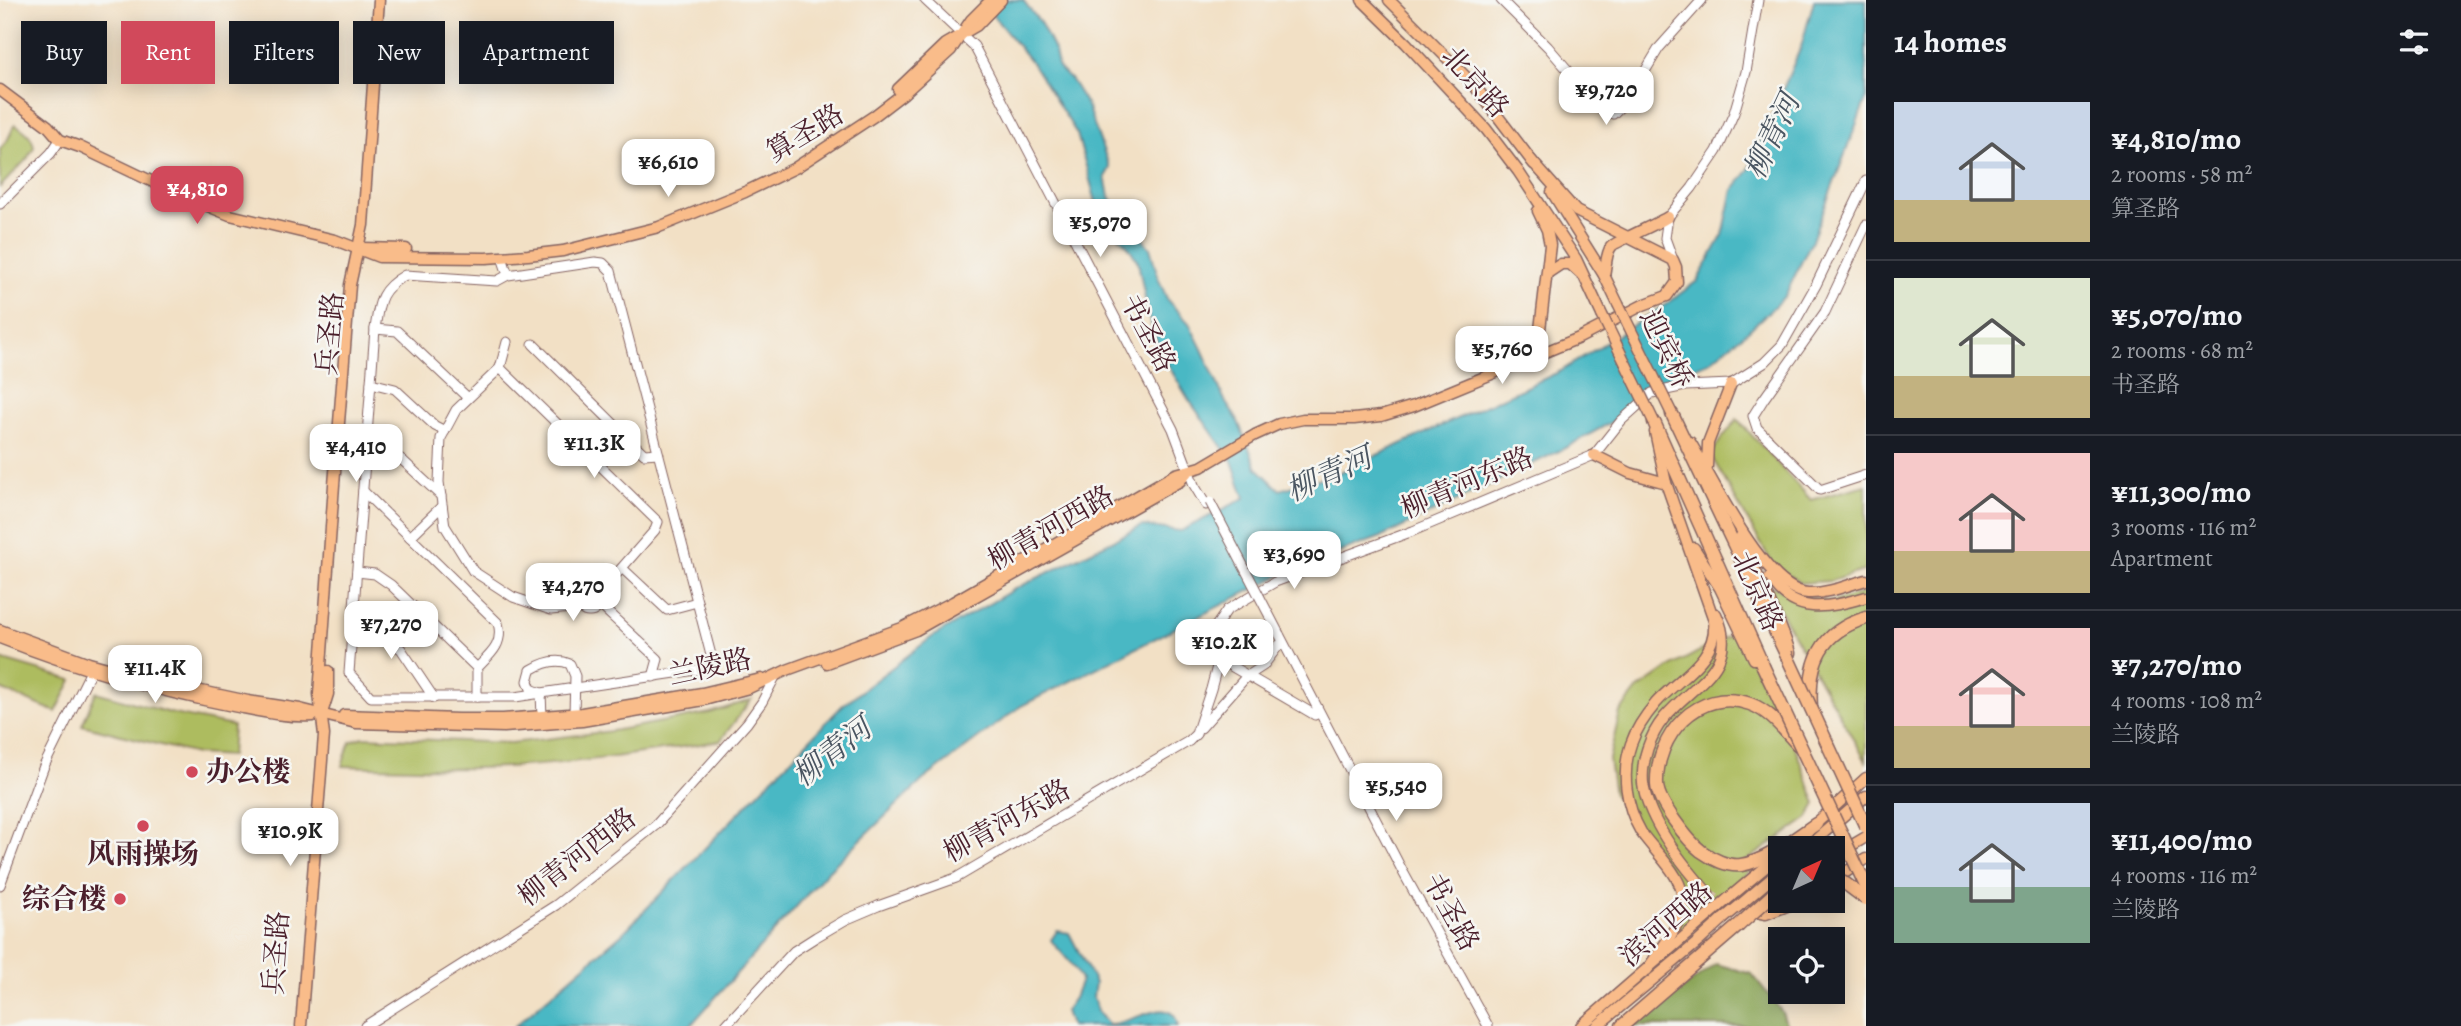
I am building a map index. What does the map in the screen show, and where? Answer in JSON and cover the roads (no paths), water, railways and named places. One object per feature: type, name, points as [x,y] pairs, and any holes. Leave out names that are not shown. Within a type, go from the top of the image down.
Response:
[{"type":"highway","name":"北京路","points":[[1672,414],[1866,827]]},
{"type":"highway","name":"北京路","points":[[1654,422],[1763,666],[1866,886]]},
{"type":"highway","points":[[1811,707],[1811,674],[1815,657],[1822,645],[1837,632],[1866,618]]},
{"type":"highway","points":[[1802,750],[1777,722],[1763,711],[1752,705],[1720,700],[1689,713],[1673,730],[1664,746],[1657,788],[1684,835],[1709,857],[1725,863],[1741,865],[1774,852],[1816,824]]},
{"type":"highway","points":[[1845,884],[1866,899]]},
{"type":"highway","points":[[1622,1026],[1768,899]]},
{"type":"main road","name":"兵圣路","points":[[294,1026],[316,751],[321,715],[328,694],[340,485],[358,270],[357,205],[373,0]]},
{"type":"main road","name":"兵圣路","points":[[356,248],[363,225],[379,0]]},
{"type":"main road","name":"算圣路","points":[[982,15],[991,0]]},
{"type":"main road","name":"算圣路","points":[[0,98],[60,140],[176,193],[230,215],[335,240],[379,257],[502,257],[564,251],[659,228],[746,192],[795,168],[874,116],[951,50],[971,20],[1002,0]]},
{"type":"main road","name":"北京路","points":[[1362,0],[1486,129],[1518,171],[1576,259],[1602,315]]},
{"type":"main road","name":"北京路","points":[[1389,0],[1474,85],[1531,160],[1604,275],[1618,304]]},
{"type":"main road","name":"算圣路","points":[[356,248],[429,251],[527,248],[562,244],[657,221],[743,186],[792,162],[870,111],[899,88],[945,44],[962,35]]},
{"type":"main road","name":"算圣路","points":[[0,90],[48,126],[60,140]]},
{"type":"main road","points":[[1531,160],[1576,211],[1673,260]]},
{"type":"main road","points":[[1518,171],[1547,230],[1550,245],[1549,272],[1537,355]]},
{"type":"main road","points":[[1604,275],[1610,247],[1668,217]]},
{"type":"main road","name":"柳青河西路","points":[[775,677],[789,677],[916,630],[1172,485],[1199,464],[1279,424],[1303,419],[1381,416],[1414,406],[1579,338],[1643,305],[1667,296],[1677,282],[1673,260]]},
{"type":"main road","points":[[1549,272],[1562,264],[1570,264],[1585,278]]},
{"type":"main road","name":"迎宾桥","points":[[1618,304],[1672,414],[1735,520]]},
{"type":"main road","name":"迎宾桥","points":[[1602,315],[1654,422],[1666,483],[1684,534]]},
{"type":"main road","points":[[1707,469],[1706,454],[1713,429],[1731,384]]},
{"type":"main road","points":[[1685,434],[1697,439],[1704,438],[1713,429]]},
{"type":"main road","points":[[1594,455],[1614,466],[1666,483]]},
{"type":"main road","points":[[1649,478],[1659,472],[1660,460]]},
{"type":"main road","points":[[1735,520],[1764,562],[1792,589],[1808,593],[1831,590],[1866,580]]},
{"type":"main road","points":[[1735,520],[1752,569],[1786,638],[1799,682]]},
{"type":"main road","points":[[1647,970],[1676,925],[1683,904],[1680,886],[1641,831],[1630,807],[1625,784],[1630,747],[1639,725],[1656,703],[1701,662],[1715,633],[1714,620],[1684,534]]},
{"type":"main road","points":[[1684,534],[1720,588],[1751,654],[1778,696]]},
{"type":"main road","points":[[1764,562],[1771,580],[1783,596],[1805,605],[1825,608],[1866,597]]},
{"type":"main road","points":[[1699,576],[1722,627],[1723,647],[1717,666],[1664,718],[1651,737],[1645,757],[1643,783],[1652,811],[1670,844],[1683,865],[1708,893]]},
{"type":"main road","name":"兰陵路","points":[[0,630],[89,663],[149,680],[300,709],[356,723],[458,727],[583,721],[704,701],[775,677]]},
{"type":"main road","name":"兰陵路","points":[[0,638],[91,671],[158,690],[299,717],[542,717],[654,702],[775,677]]},
{"type":"main road","name":"兵圣路","points":[[301,1026],[324,735],[321,715]]},
{"type":"main road","points":[[1802,836],[1866,778]]},
{"type":"main road","points":[[1820,836],[1866,796]]},
{"type":"main road","points":[[1845,849],[1866,837]]},
{"type":"main road","points":[[1845,872],[1866,859]]},
{"type":"main road","name":"滨河西路","points":[[1597,1026],[1719,914],[1730,897],[1768,865]]},
{"type":"main road","name":"滨河西路","points":[[1581,1026],[1719,914],[1745,908],[1753,894],[1768,881]]},
{"type":"main road","points":[[1753,894],[1768,887]]},
{"type":"main road","points":[[1745,908],[1768,913]]},
{"type":"street","name":"书圣路","points":[[925,0],[962,35]]},
{"type":"street","name":"书圣路","points":[[932,0],[959,25],[1179,455],[1199,481],[1398,875],[1482,1026]]},
{"type":"street","points":[[1501,0],[1548,47],[1603,111],[1613,114],[1629,99],[1659,48],[1702,0]]},
{"type":"street","points":[[1668,217],[1717,151],[1734,113],[1746,72],[1758,0]]},
{"type":"street","points":[[0,199],[60,140]]},
{"type":"street","points":[[0,204],[51,153],[60,140]]},
{"type":"street","name":"柳青河东路","points":[[725,1026],[794,951],[816,937],[845,920],[878,906],[956,878],[1157,761],[1196,734],[1219,659],[1216,626],[1227,610],[1275,582],[1413,531],[1594,455],[1621,421],[1652,393],[1685,386],[1731,384],[1764,363],[1782,345],[1816,285],[1866,181]]},
{"type":"street","name":"柳青河西路","points":[[1668,217],[1665,238],[1673,260]]},
{"type":"street","points":[[1866,225],[1825,312],[1754,416],[1757,429],[1820,490],[1866,475]]},
{"type":"street","points":[[502,257],[508,275]]},
{"type":"street","points":[[595,262],[603,263],[611,271],[712,659],[702,669],[515,697],[371,697],[349,673],[375,329],[380,298],[386,289],[405,275],[497,281],[508,275],[595,262]]},
{"type":"street","points":[[375,329],[397,331],[468,398]]},
{"type":"street","points":[[507,342],[500,368],[456,410],[442,438],[439,482],[445,526],[473,571],[513,597],[551,610],[579,607],[590,613],[600,606]]},
{"type":"street","points":[[533,344],[644,454],[658,453]]},
{"type":"street","points":[[500,368],[658,522],[655,530],[598,595]]},
{"type":"street","points":[[371,383],[396,389],[435,426],[445,431]]},
{"type":"street","points":[[366,447],[383,447],[401,459],[442,501]]},
{"type":"street","points":[[363,491],[498,623],[501,634],[498,647],[477,668],[477,698]]},
{"type":"street","points":[[411,537],[442,501]]},
{"type":"street","points":[[622,568],[667,610],[697,602]]},
{"type":"street","points":[[357,572],[375,574],[390,585],[477,668]]},
{"type":"street","points":[[579,607],[578,598],[583,591],[592,590],[598,595],[600,606],[658,659],[653,677]]},
{"type":"street","points":[[354,619],[401,649],[434,698]]},
{"type":"street","name":"书圣路","points":[[1277,638],[1488,1026]]},
{"type":"street","points":[[1196,734],[1246,677],[1263,666],[1277,638]]},
{"type":"street","points":[[1219,659],[1315,715]]},
{"type":"street","points":[[541,693],[531,690],[528,681],[531,670],[542,664],[562,660],[570,664],[575,676],[574,714]]},
{"type":"street","points":[[0,885],[44,766],[91,671]]},
{"type":"street","name":"柳青河西路","points":[[365,1026],[556,905],[656,825],[747,723],[775,677]]},
{"type":"street","points":[[541,693],[542,717]]},
{"type":"water","name":"柳青河","points":[[980,0],[1023,0],[1041,24],[1055,52],[1058,67],[1071,80],[1087,106],[1110,168],[1105,177],[1109,196],[1150,248],[1168,301],[1189,323],[1226,403],[1237,419],[1257,468],[1280,490],[1338,473],[1561,371],[1665,305],[1697,281],[1723,235],[1733,190],[1748,171],[1801,47],[1814,0],[1866,0],[1866,99],[1812,240],[1785,296],[1747,332],[1709,362],[1644,388],[1612,422],[1563,449],[1384,536],[1291,570],[1021,706],[923,780],[828,871],[690,1026],[515,1026],[624,932],[843,705],[932,637],[1013,590],[1142,526],[1181,531],[1245,498],[1232,461],[1189,400],[1162,355],[1149,319],[1138,262],[1129,247],[1114,232],[1096,202],[1077,134],[1033,64]]},
{"type":"water","points":[[1057,931],[1069,933],[1095,983],[1093,997],[1097,1011],[1108,1024],[1168,1011],[1174,1016],[1178,1026],[1070,1026],[1065,1011],[1081,980],[1071,963],[1051,940]]},
{"type":"tunnel","points":[[1708,893],[1733,908],[1743,910]]},
{"type":"place","name":"办公楼","points":[[192,772]]},
{"type":"place","name":"风雨操场","points":[[143,826]]},
{"type":"place","name":"综合楼","points":[[120,899]]}]
